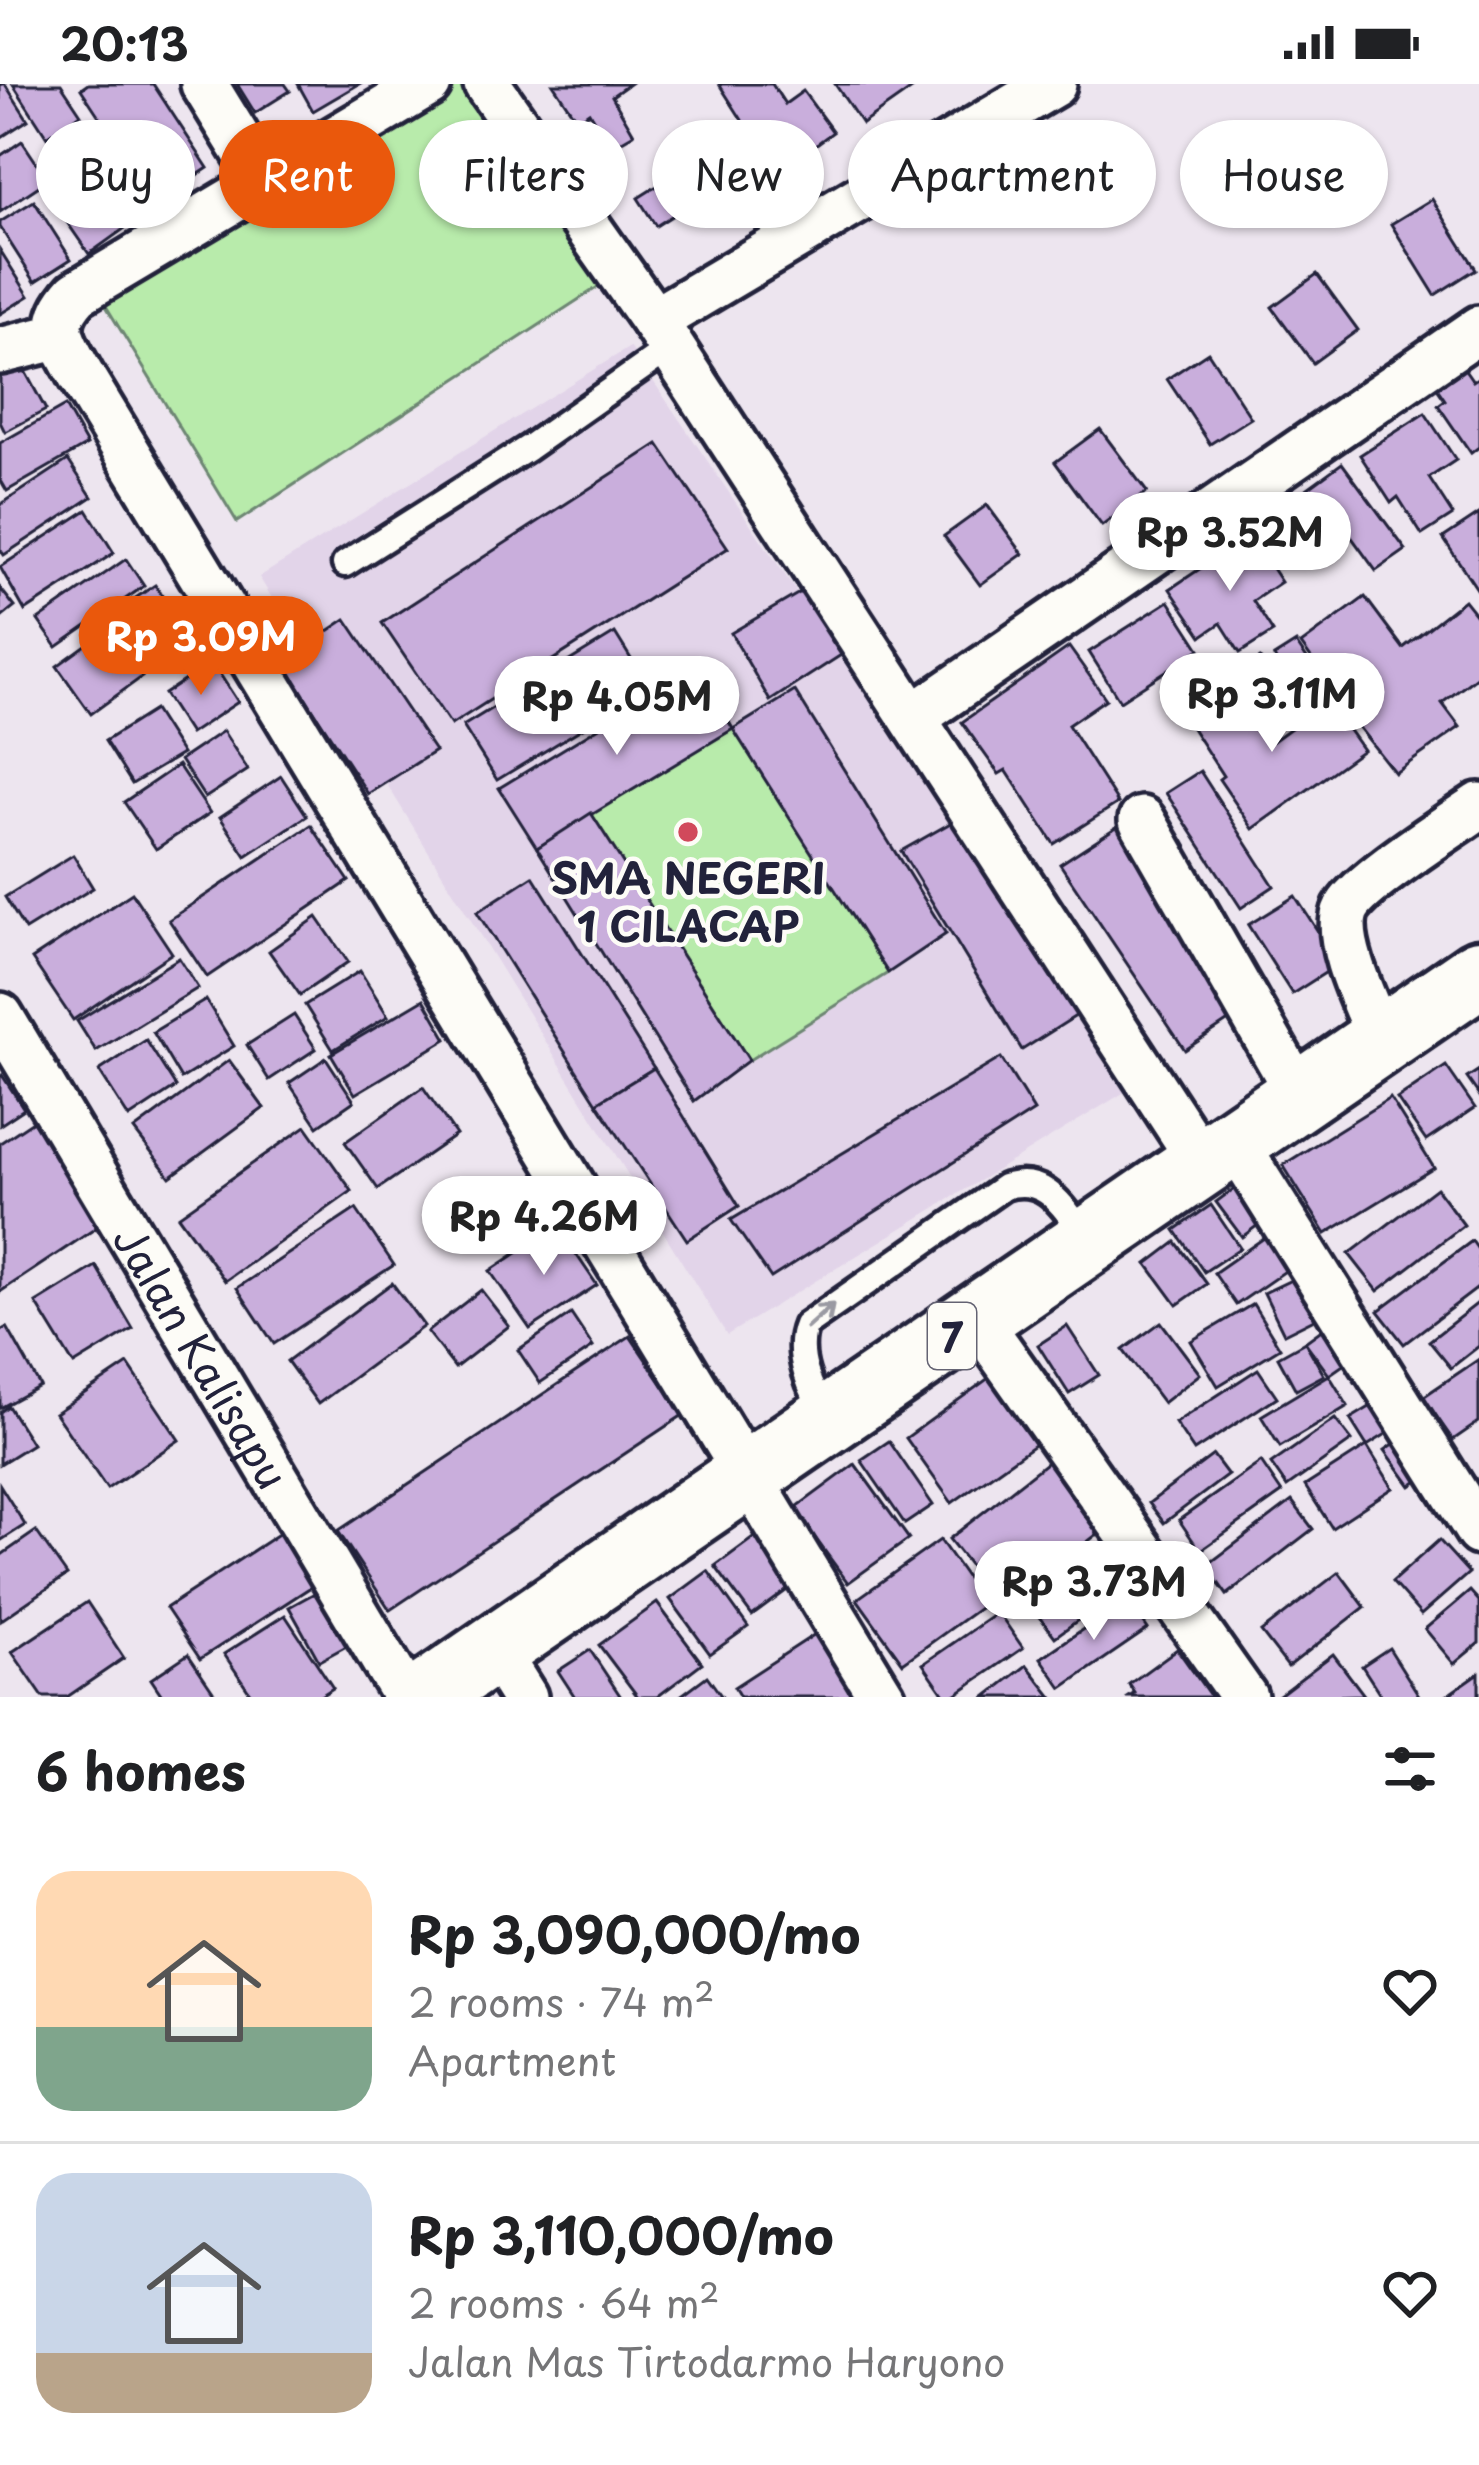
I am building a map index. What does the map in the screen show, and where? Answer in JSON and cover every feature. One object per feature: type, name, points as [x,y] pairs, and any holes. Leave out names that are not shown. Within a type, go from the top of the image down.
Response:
[{"type":"highway","name":"7","points":[[424,1697],[509,1673],[745,1475],[1479,974]]},
{"type":"street","points":[[204,84],[226,120]]},
{"type":"street","points":[[368,120],[428,84]]},
{"type":"street","points":[[487,84],[662,335],[914,717],[1479,1532]]},
{"type":"street","points":[[662,335],[1053,84]]},
{"type":"street","points":[[219,208],[76,292],[62,309],[58,331],[882,1697]]},
{"type":"street","points":[[914,717],[1479,329]]},
{"type":"street","points":[[0,351],[61,336]]},
{"type":"street","points":[[1380,1039],[1344,934],[1346,909],[1368,885],[1479,806]]},
{"type":"street","points":[[1142,820],[1299,1094]]},
{"type":"street","name":"Jalan Kalisapu","points":[[0,1016],[406,1697]]},
{"type":"street","points":[[977,1319],[1244,1697]]},
{"type":"lane","points":[[345,564],[528,448],[662,335]]},
{"type":"lane","points":[[829,1419],[804,1367],[799,1342],[806,1325],[819,1314],[1004,1187],[1019,1182],[1048,1191],[1088,1240]]},
{"type":"shaded area","name":"SMA NEGERI 1 CILACAP","points":[[630,347],[1133,1087],[727,1335],[259,577]]},
{"type":"green space","points":[[392,84],[469,84],[493,120],[419,120],[419,228],[567,228],[604,283],[237,522],[86,273],[159,228],[195,228],[195,206],[219,191],[219,228],[395,228],[395,120],[334,120]]},
{"type":"green space","points":[[733,729],[888,973],[749,1060],[591,813]]},
{"type":"building","points":[[0,84],[5,84],[28,120],[0,138]]},
{"type":"building","points":[[13,84],[61,84],[81,114],[72,120],[36,120]]},
{"type":"building","points":[[88,84],[153,84],[177,120],[101,120],[81,89]]},
{"type":"building","points":[[237,84],[285,84],[290,91],[255,113]]},
{"type":"building","points":[[298,84],[359,84],[313,111]]},
{"type":"building","points":[[553,84],[629,84],[612,96],[626,120],[594,120],[589,112],[577,120]]},
{"type":"building","points":[[719,84],[772,84],[785,104],[803,91],[833,132],[824,139],[824,120],[742,120]]},
{"type":"building","points":[[835,84],[919,84],[868,120],[859,120]]},
{"type":"building","points":[[22,141],[36,162],[36,188],[0,212],[0,156]]},
{"type":"building","points":[[195,148],[208,168],[195,177]]},
{"type":"building","points":[[652,189],[652,220],[638,198]]},
{"type":"building","points":[[1432,199],[1476,269],[1435,295],[1391,224]]},
{"type":"building","points":[[34,201],[36,228],[51,228],[71,259],[35,282],[0,222]]},
{"type":"building","points":[[71,228],[125,228],[89,254]]},
{"type":"building","points":[[0,250],[29,296],[0,314]]},
{"type":"building","points":[[1317,274],[1358,330],[1313,363],[1272,307]]},
{"type":"building","points":[[1208,352],[1251,418],[1210,444],[1167,379]]},
{"type":"building","points":[[1457,358],[1473,381],[1479,377],[1479,447],[1471,453],[1438,405],[1445,400],[1430,378]]},
{"type":"building","points":[[19,360],[46,410],[5,432],[0,422],[0,370]]},
{"type":"building","points":[[65,406],[87,445],[7,491],[0,479],[0,443]]},
{"type":"building","points":[[1425,413],[1456,460],[1429,478],[1453,515],[1422,535],[1398,497],[1391,503],[1360,455]]},
{"type":"building","points":[[1100,429],[1147,492],[1102,526],[1055,462]]},
{"type":"building","points":[[658,444],[728,548],[451,725],[382,623]]},
{"type":"building","points":[[68,460],[92,497],[4,555],[0,505]]},
{"type":"building","points":[[1342,463],[1406,550],[1376,571],[1345,528],[1292,567],[1260,523]]},
{"type":"building","points":[[987,505],[1023,554],[980,585],[944,536]]},
{"type":"building","points":[[87,510],[114,553],[25,611],[0,567]]},
{"type":"building","points":[[1479,514],[1479,592],[1443,538]]},
{"type":"building","points":[[1250,535],[1281,582],[1253,601],[1273,632],[1240,653],[1221,623],[1202,636],[1170,589]]},
{"type":"building","points":[[126,559],[144,586],[57,647],[38,620]]},
{"type":"building","points":[[818,582],[855,646],[770,701],[731,633]]},
{"type":"building","points":[[155,585],[193,641],[145,673],[107,617]]},
{"type":"building","points":[[0,588],[15,607],[0,619]]},
{"type":"building","points":[[1365,597],[1403,648],[1464,600],[1479,619],[1479,675],[1442,703],[1460,727],[1395,773],[1337,700],[1301,644]]},
{"type":"building","points":[[1169,601],[1200,649],[1120,701],[1089,652]]},
{"type":"building","points":[[346,619],[435,751],[368,794],[282,662]]},
{"type":"building","points":[[108,629],[142,677],[91,714],[57,666]]},
{"type":"building","points":[[615,633],[649,688],[497,780],[463,726]]},
{"type":"building","points":[[1296,643],[1330,692],[1308,707],[1274,657]]},
{"type":"building","points":[[1069,647],[1106,699],[1068,725],[1118,803],[1054,844],[1006,770],[999,774],[962,722]]},
{"type":"building","points":[[1260,659],[1284,694],[1256,714],[1231,679]]},
{"type":"building","points":[[212,662],[238,702],[190,734],[164,694]]},
{"type":"building","points":[[698,667],[733,729],[537,848],[499,788]]},
{"type":"building","points":[[795,691],[946,934],[888,973],[733,729]]},
{"type":"building","points":[[1240,692],[1273,741],[1328,701],[1363,750],[1253,829],[1190,725]]},
{"type":"building","points":[[154,710],[182,754],[132,784],[105,741]]},
{"type":"building","points":[[223,731],[248,770],[205,798],[180,760]]},
{"type":"building","points":[[178,765],[210,813],[156,849],[124,802]]},
{"type":"building","points":[[1200,771],[1274,886],[1241,908],[1166,793]]},
{"type":"building","points":[[281,776],[307,816],[246,856],[220,817]]},
{"type":"building","points":[[970,812],[1090,1007],[1022,1050],[901,851]]},
{"type":"building","points":[[591,813],[749,1060],[694,1101],[537,848]]},
{"type":"building","points":[[311,825],[349,881],[207,977],[169,920]]},
{"type":"building","points":[[1118,826],[1242,1012],[1185,1050],[1060,864]]},
{"type":"building","points":[[73,855],[93,888],[25,930],[5,897]]},
{"type":"building","points":[[533,876],[654,1068],[597,1103],[477,912]]},
{"type":"building","points":[[132,893],[172,953],[73,1020],[32,959]]},
{"type":"building","points":[[1295,896],[1339,964],[1292,994],[1248,925]]},
{"type":"building","points":[[317,917],[348,962],[300,995],[269,951]]},
{"type":"building","points":[[179,958],[198,988],[96,1051],[77,1021]]},
{"type":"building","points":[[360,971],[388,1016],[333,1050],[305,1005]]},
{"type":"building","points":[[424,999],[447,1039],[355,1094],[331,1054]]},
{"type":"building","points":[[206,1000],[234,1046],[181,1079],[153,1032]]},
{"type":"building","points":[[294,1015],[316,1049],[269,1080],[247,1045]]},
{"type":"building","points":[[146,1040],[176,1087],[129,1118],[99,1071]]},
{"type":"building","points":[[326,1058],[354,1101],[318,1126],[289,1083]]},
{"type":"building","points":[[1001,1058],[1034,1111],[771,1278],[731,1220]]},
{"type":"building","points":[[229,1060],[264,1108],[170,1177],[134,1130]]},
{"type":"building","points":[[1446,1066],[1475,1108],[1426,1141],[1397,1099]]},
{"type":"building","points":[[654,1068],[739,1206],[687,1240],[597,1103]]},
{"type":"building","points":[[1479,1070],[1479,1095],[1467,1078]]},
{"type":"building","points":[[0,1077],[24,1109],[0,1125]]},
{"type":"building","points":[[423,1087],[456,1135],[378,1189],[345,1142]]},
{"type":"building","points":[[1390,1098],[1434,1168],[1326,1234],[1283,1165]]},
{"type":"building","points":[[33,1121],[102,1224],[0,1292],[0,1143]]},
{"type":"building","points":[[306,1126],[352,1191],[225,1281],[178,1216]]},
{"type":"building","points":[[1247,1179],[1273,1214],[1242,1237],[1216,1202]]},
{"type":"building","points":[[1436,1188],[1464,1225],[1378,1291],[1349,1254]]},
{"type":"building","points":[[1211,1205],[1240,1248],[1204,1272],[1175,1230]]},
{"type":"building","points":[[356,1209],[394,1265],[274,1344],[237,1288]]},
{"type":"building","points":[[557,1226],[597,1285],[530,1329],[490,1271]]},
{"type":"building","points":[[1274,1231],[1297,1263],[1236,1305],[1214,1273]]},
{"type":"building","points":[[1472,1241],[1479,1251],[1479,1287],[1404,1344],[1378,1311]]},
{"type":"building","points":[[1176,1242],[1207,1284],[1177,1305],[1147,1264]]},
{"type":"building","points":[[96,1266],[133,1329],[74,1365],[36,1303]]},
{"type":"building","points":[[1306,1273],[1326,1313],[1284,1334],[1264,1293]]},
{"type":"building","points":[[392,1283],[424,1326],[318,1404],[287,1361]]},
{"type":"building","points":[[481,1290],[509,1326],[455,1368],[427,1332]]},
{"type":"building","points":[[1479,1302],[1479,1346],[1451,1368],[1429,1341]]},
{"type":"building","points":[[1253,1304],[1280,1348],[1218,1386],[1191,1341]]},
{"type":"building","points":[[571,1314],[593,1347],[540,1383],[518,1350]]},
{"type":"building","points":[[1335,1320],[1359,1354],[1329,1375],[1305,1342]]},
{"type":"building","points":[[1161,1322],[1200,1374],[1163,1403],[1123,1350]]},
{"type":"building","points":[[1067,1326],[1099,1375],[1069,1394],[1038,1345]]},
{"type":"building","points":[[7,1327],[40,1386],[0,1408],[0,1331]]},
{"type":"building","points":[[630,1336],[683,1415],[390,1610],[338,1531]]},
{"type":"building","points":[[1305,1342],[1324,1375],[1296,1390],[1278,1357]]},
{"type":"building","points":[[1479,1359],[1479,1422],[1453,1440],[1423,1397]]},
{"type":"building","points":[[128,1364],[179,1440],[107,1489],[55,1413]]},
{"type":"building","points":[[1258,1369],[1277,1397],[1194,1451],[1175,1423]]},
{"type":"building","points":[[997,1372],[1044,1438],[952,1503],[906,1438]]},
{"type":"building","points":[[1329,1375],[1348,1406],[1280,1447],[1261,1416]]},
{"type":"building","points":[[1388,1396],[1404,1423],[1367,1446],[1350,1419]]},
{"type":"building","points":[[8,1406],[32,1444],[0,1464],[0,1412]]},
{"type":"building","points":[[1335,1419],[1352,1441],[1287,1487],[1271,1464]]},
{"type":"building","points":[[1411,1432],[1436,1469],[1411,1486],[1385,1450]]},
{"type":"building","points":[[889,1441],[933,1505],[905,1524],[861,1460]]},
{"type":"building","points":[[1367,1446],[1393,1488],[1332,1528],[1305,1486]]},
{"type":"building","points":[[1213,1455],[1228,1475],[1164,1523],[1149,1503]]},
{"type":"building","points":[[1055,1456],[1109,1525],[1003,1608],[949,1539]]},
{"type":"building","points":[[1261,1462],[1282,1493],[1200,1551],[1179,1520]]},
{"type":"building","points":[[855,1464],[909,1539],[848,1583],[794,1509]]},
{"type":"building","points":[[0,1485],[25,1525],[0,1541]]},
{"type":"building","points":[[1292,1501],[1313,1529],[1227,1595],[1206,1566]]},
{"type":"building","points":[[768,1527],[805,1577],[752,1616],[715,1566]]},
{"type":"building","points":[[36,1531],[67,1575],[0,1621],[0,1556]]},
{"type":"building","points":[[283,1531],[317,1583],[200,1659],[166,1608]]},
{"type":"building","points":[[940,1540],[985,1604],[903,1663],[857,1599]]},
{"type":"building","points":[[1439,1540],[1469,1573],[1421,1615],[1392,1582]]},
{"type":"building","points":[[1106,1544],[1133,1580],[1055,1637],[1028,1601]]},
{"type":"building","points":[[708,1571],[748,1627],[710,1654],[670,1599]]},
{"type":"building","points":[[1339,1572],[1365,1607],[1288,1667],[1261,1632]]},
{"type":"building","points":[[322,1589],[352,1643],[319,1661],[289,1607]]},
{"type":"building","points":[[1470,1591],[1479,1601],[1479,1643],[1454,1664],[1425,1629]]},
{"type":"building","points":[[1127,1599],[1148,1629],[1062,1688],[1041,1658]]},
{"type":"building","points":[[87,1602],[124,1658],[67,1697],[43,1697],[12,1652]]},
{"type":"building","points":[[657,1603],[702,1663],[657,1697],[638,1697],[599,1645]]},
{"type":"building","points":[[998,1612],[1023,1648],[946,1697],[923,1664]]},
{"type":"building","points":[[285,1615],[333,1688],[319,1697],[253,1697],[224,1654]]},
{"type":"building","points":[[826,1627],[857,1697],[740,1697],[734,1687]]},
{"type":"building","points":[[1389,1648],[1420,1697],[1382,1697],[1362,1666]]},
{"type":"building","points":[[1177,1649],[1211,1697],[1129,1697],[1135,1693],[1129,1684]]},
{"type":"building","points":[[590,1650],[621,1697],[575,1697],[558,1671]]},
{"type":"building","points":[[188,1654],[217,1697],[163,1697],[151,1679]]},
{"type":"building","points":[[1333,1654],[1364,1695],[1278,1696]]},
{"type":"building","points":[[1027,1665],[1052,1697],[986,1697]]},
{"type":"building","points":[[1479,1673],[1479,1697],[1445,1697]]},
{"type":"building","points":[[707,1676],[722,1697],[679,1697]]},
{"type":"place","name":"SMA NEGERI 1 CILACAP","points":[[688,832]]}]
